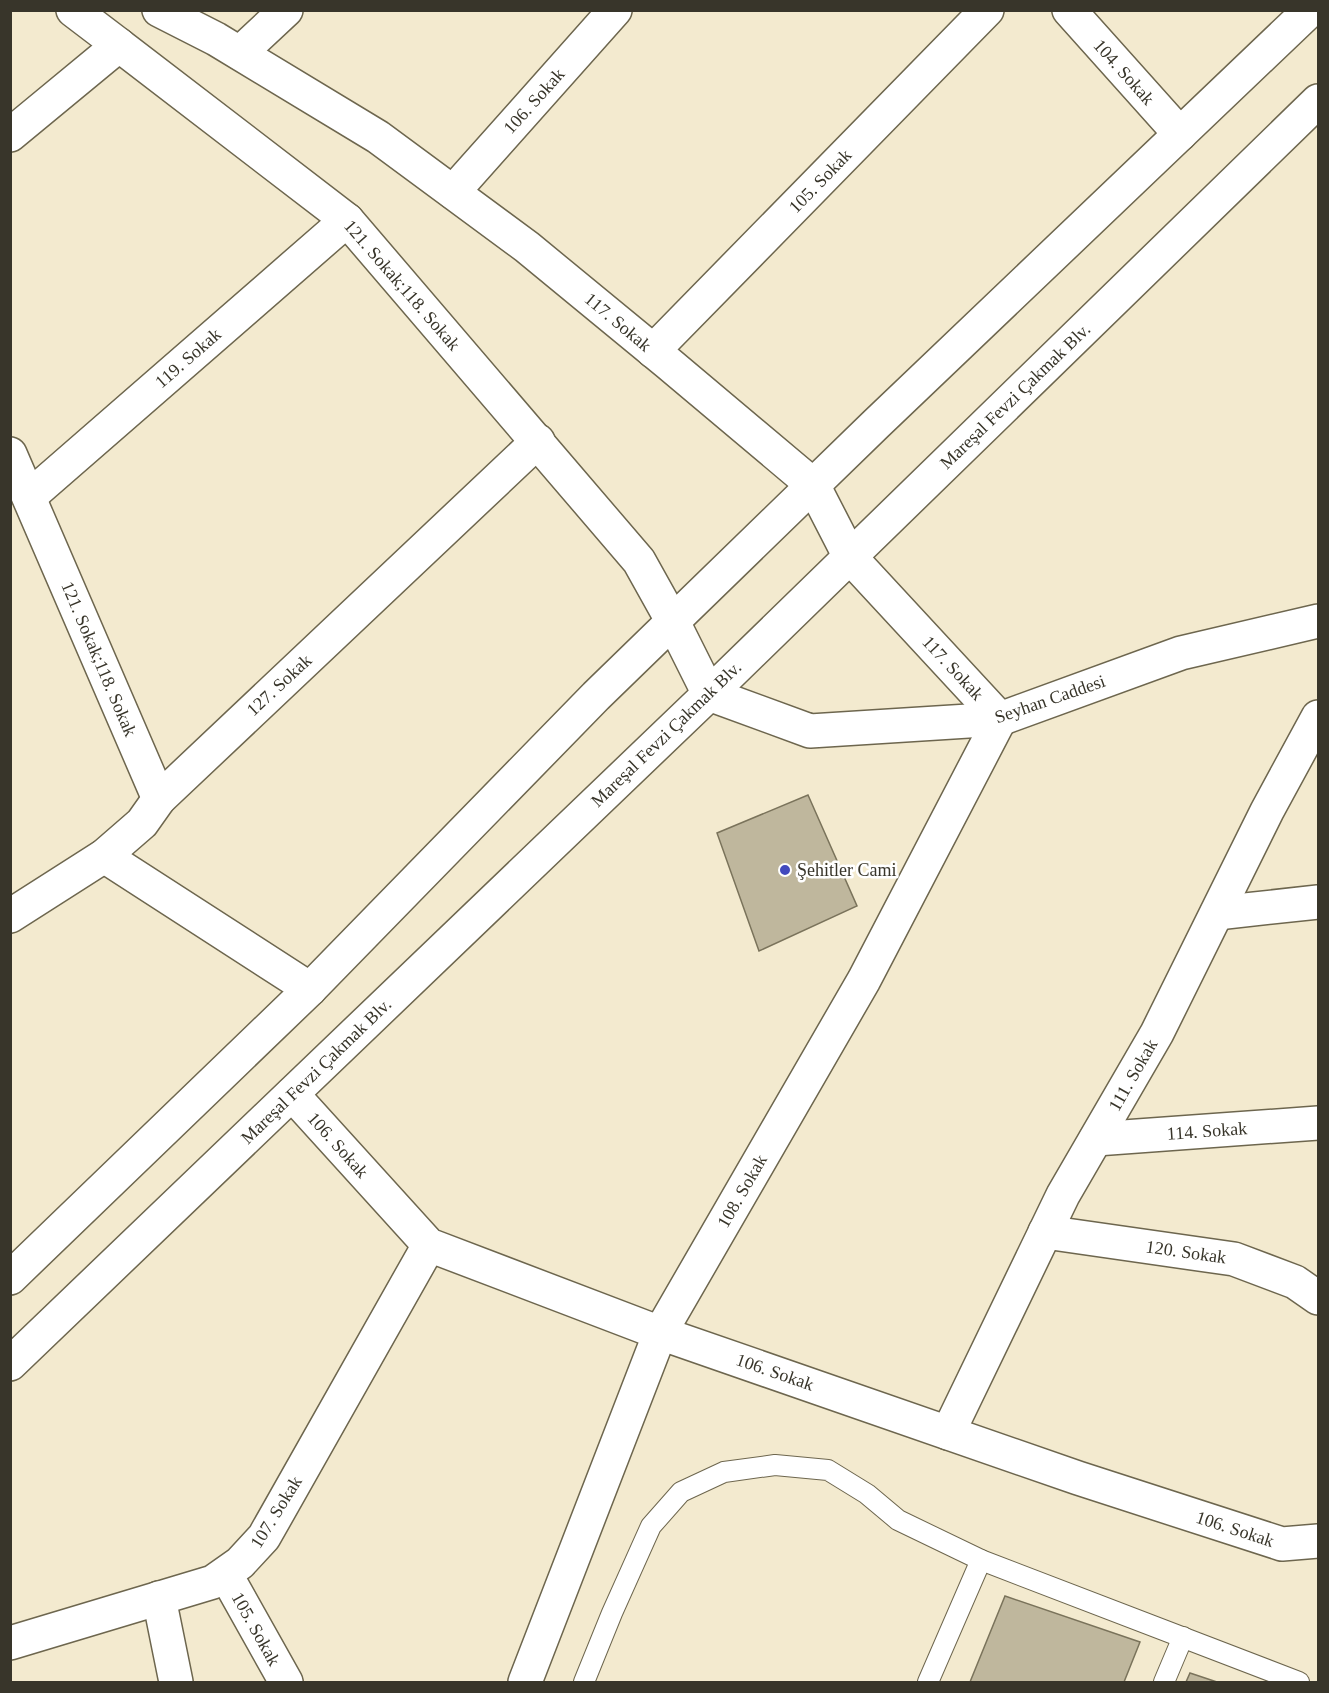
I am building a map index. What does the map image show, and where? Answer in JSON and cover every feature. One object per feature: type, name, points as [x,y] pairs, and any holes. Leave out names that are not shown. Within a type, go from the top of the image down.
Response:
[{"type":"street","name":"121. Sokak;118. Sokak","points":[[73,10],[347,220],[639,561],[709,694]]},
{"type":"street","name":"117. Sokak","points":[[159,10],[216,39],[378,137],[527,247],[813,485],[850,557],[1000,719]]},
{"type":"street","points":[[240,53],[286,10]]},
{"type":"street","name":"106. Sokak","points":[[453,192],[615,10]]},
{"type":"street","name":"105. Sokak","points":[[653,351],[987,10]]},
{"type":"street","name":"104. Sokak","points":[[1069,10],[1180,134]]},
{"type":"street","points":[[10,1278],[310,989],[596,696],[813,485],[1310,10]]},
{"type":"street","points":[[10,135],[119,45]]},
{"type":"street","name":"Mareşal Fevzi Çakmak Blv.","points":[[10,1364],[709,694],[1318,101]]},
{"type":"street","name":"119. Sokak","points":[[18,477],[347,220]]},
{"type":"street","name":"127. Sokak","points":[[10,916],[104,856],[142,823],[159,799],[538,441]]},
{"type":"street","name":"121. Sokak;118. Sokak","points":[[18,477],[159,799]]},
{"type":"street","name":"Seyhan Caddesi","points":[[709,694],[810,731],[1000,719],[1181,653],[1318,621]]},
{"type":"street","name":"111. Sokak","points":[[948,1433],[1063,1195],[1157,1033],[1267,811],[1318,717]]},
{"type":"street","name":"108. Sokak","points":[[525,1683],[660,1333],[864,980],[1000,719]]},
{"type":"street","points":[[104,856],[310,989]]},
{"type":"street","points":[[1217,913],[1318,902]]},
{"type":"street","name":"106. Sokak","points":[[292,1094],[429,1245],[660,1333],[1078,1478],[1282,1544],[1318,1541]]},
{"type":"street","name":"114. Sokak","points":[[1096,1139],[1318,1123]]},
{"type":"street","name":"120. Sokak","points":[[1045,1232],[1234,1259],[1295,1282],[1318,1298]]},
{"type":"street","name":"107. Sokak","points":[[10,1643],[213,1582],[240,1563],[264,1537],[429,1245]]},
{"type":"street","name":"105. Sokak","points":[[226,1575],[286,1683]]},
{"type":"street","points":[[159,1598],[176,1683]]},
{"type":"lane","points":[[584,1683],[651,1526],[681,1492],[724,1472],[775,1464],[828,1470],[867,1494],[898,1520],[981,1560],[1299,1683]]},
{"type":"lane","points":[[928,1683],[981,1560]]},
{"type":"lane","points":[[1164,1683],[1183,1637]]},
{"type":"building","name":"Şehitler Cami","points":[[808,795],[857,906],[759,951],[717,833]]},
{"type":"building","points":[[1005,1596],[1140,1642],[1124,1682],[970,1682]]},
{"type":"building","points":[[1190,1673],[1217,1682],[1186,1682]]},
{"type":"place","name":"Şehitler Cami","points":[[785,870]]}]
